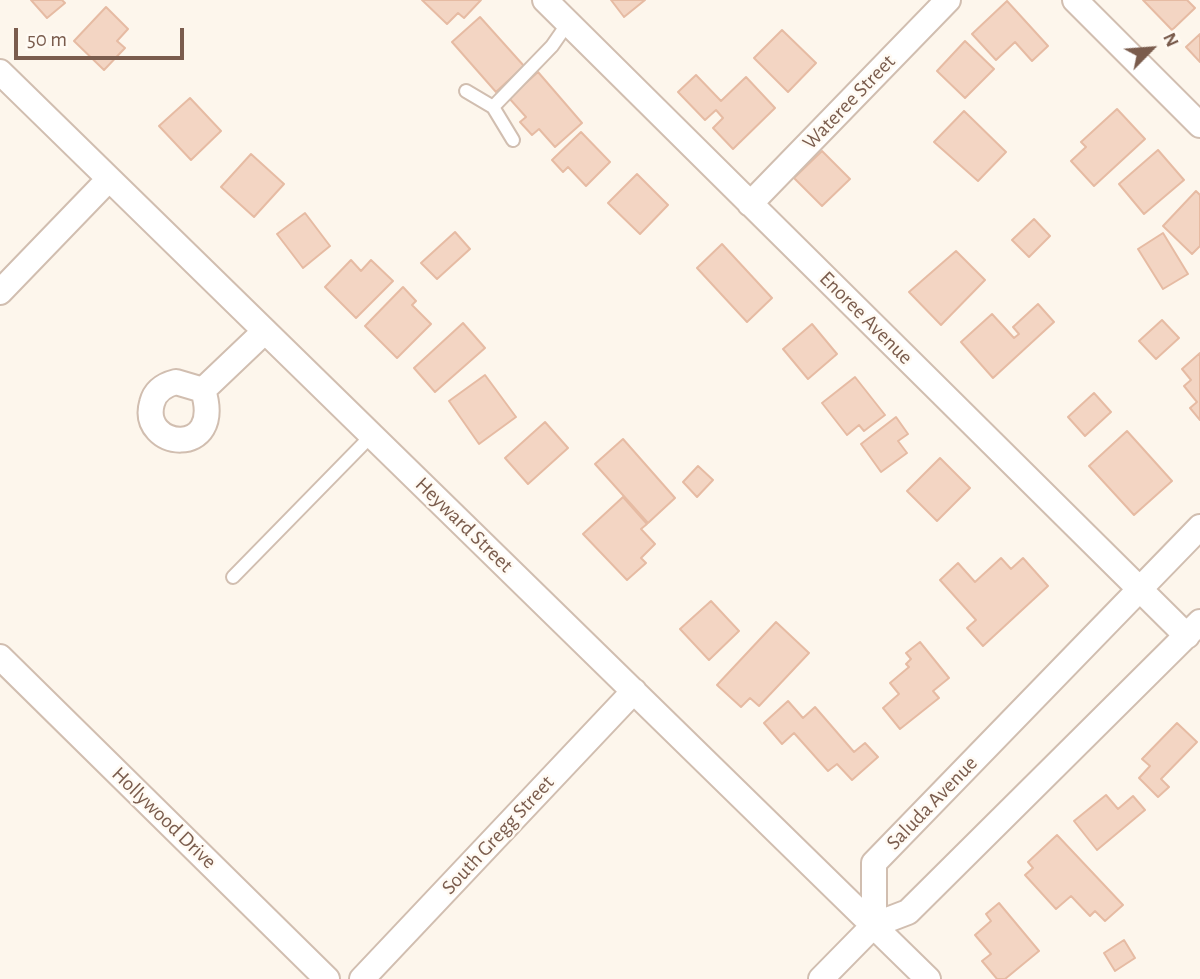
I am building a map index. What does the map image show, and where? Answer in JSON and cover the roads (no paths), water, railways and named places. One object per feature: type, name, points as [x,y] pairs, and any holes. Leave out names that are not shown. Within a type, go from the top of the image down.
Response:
[{"type":"street","name":"Enoree Avenue","points":[[545,0],[1139,588],[1193,629]]},
{"type":"street","name":"Wateree Street","points":[[750,204],[948,0]]},
{"type":"street","points":[[1075,0],[1200,125]]},
{"type":"street","name":"Heyward Street","points":[[0,72],[929,979]]},
{"type":"street","points":[[0,292],[109,179]]},
{"type":"street","points":[[203,390],[265,331]]},
{"type":"street","name":"Saluda Avenue","points":[[874,925],[874,863],[1200,527]]},
{"type":"street","points":[[821,979],[874,925],[908,912],[1193,629]]},
{"type":"street","name":"Hollywood Drive","points":[[0,657],[327,979]]},
{"type":"street","name":"South Gregg Street","points":[[362,979],[634,691]]},
{"type":"lane","points":[[493,107],[552,46],[568,23]]},
{"type":"lane","points":[[466,91],[493,107],[513,140]]},
{"type":"lane","points":[[233,577],[372,435]]}]
